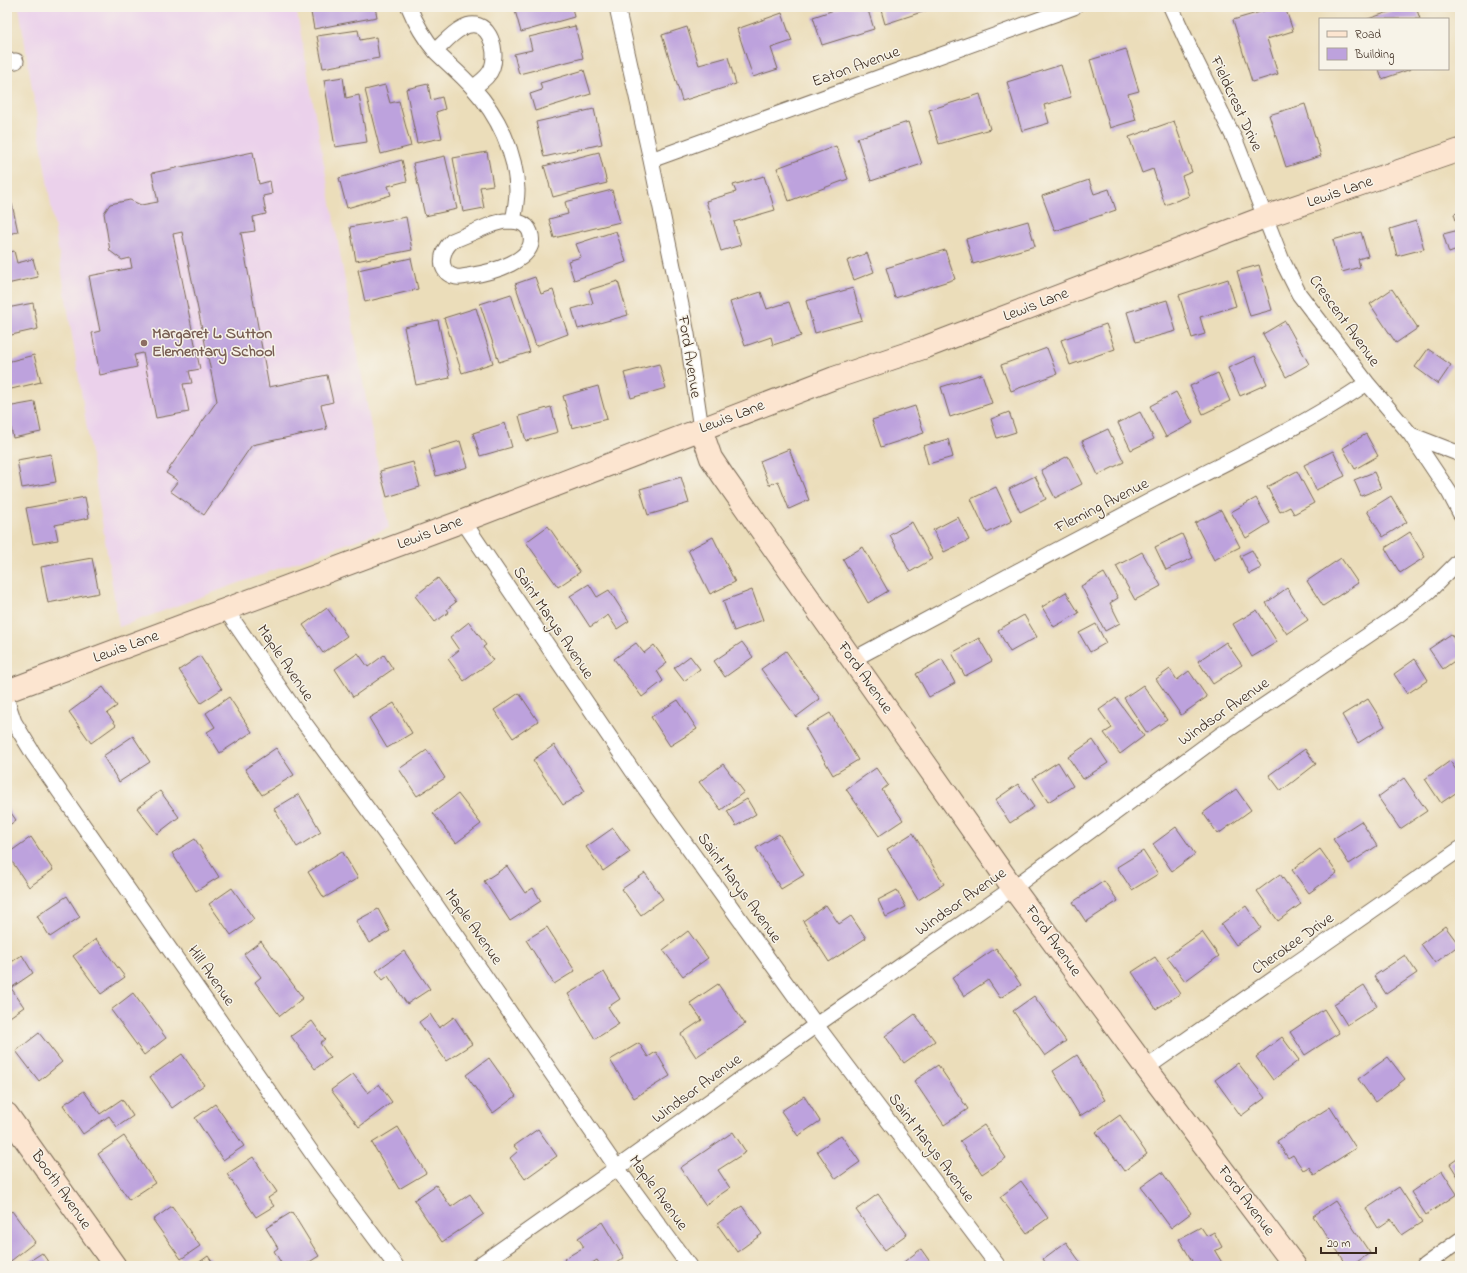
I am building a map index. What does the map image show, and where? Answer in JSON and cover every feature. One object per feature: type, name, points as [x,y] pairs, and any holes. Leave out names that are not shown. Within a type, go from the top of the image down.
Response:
[{"type":"street","points":[[409,7],[435,51],[473,88],[495,116],[513,160],[517,191],[513,221]]},
{"type":"street","name":"Ford Avenue","points":[[617,7],[651,160],[687,334],[701,429],[712,458],[723,476],[1013,888],[1295,1266]]},
{"type":"street","name":"Eaton Avenue","points":[[651,160],[1074,7]]},
{"type":"street","name":"Fieldcrest Drive","points":[[1171,7],[1235,140],[1266,217]]},
{"type":"street","points":[[435,51],[461,28],[470,25],[479,25],[486,29],[493,46],[493,67],[488,76],[473,88]]},
{"type":"street","name":"Lewis Lane","points":[[7,691],[462,521],[834,378],[926,346],[1266,217],[1460,150]]},
{"type":"street","name":"Crescent Avenue","points":[[1266,217],[1281,258],[1299,294],[1367,383],[1411,435],[1460,513]]},
{"type":"street","points":[[513,221],[523,224],[529,230],[532,238],[531,246],[528,251],[518,260],[483,274],[457,277],[448,273],[443,266],[442,256],[448,245],[493,224],[513,221]]},
{"type":"street","name":"Fleming Avenue","points":[[852,660],[1042,558],[1274,437],[1343,399],[1367,383]]},
{"type":"street","name":"Crescent Avenue","points":[[1411,435],[1460,454]]},
{"type":"street","name":"Saint Marys Avenue","points":[[462,521],[632,770],[816,1025],[998,1266]]},
{"type":"street","name":"Windsor Avenue","points":[[478,1266],[816,1025],[1013,888],[1219,736],[1398,615],[1429,591],[1460,560]]},
{"type":"street","name":"Maple Avenue","points":[[226,610],[297,713],[402,856],[617,1168],[689,1266]]},
{"type":"street","name":"Hill Avenue","points":[[7,701],[14,722],[34,755],[319,1163],[396,1266]]},
{"type":"street","name":"Cherokee Drive","points":[[1146,1068],[1460,849]]},
{"type":"street","name":"Booth Avenue","points":[[7,1114],[115,1266]]},
{"type":"street","points":[[1424,1266],[1460,1240]]},
{"type":"shaded area","points":[[19,7],[296,7],[389,528],[119,627]]},
{"type":"building","points":[[310,7],[375,7],[377,17],[314,29]]},
{"type":"building","points":[[514,7],[572,7],[574,17],[521,32]]},
{"type":"building","points":[[843,7],[867,7],[874,29],[822,45],[813,17]]},
{"type":"building","points":[[880,7],[934,7],[934,8],[885,24]]},
{"type":"building","points":[[1277,7],[1285,7],[1293,31],[1267,39],[1278,74],[1252,82],[1233,20]]},
{"type":"building","points":[[1403,7],[1416,7],[1420,18],[1371,18]]},
{"type":"building","points":[[782,13],[792,41],[771,48],[778,69],[753,77],[737,29]]},
{"type":"building","points":[[575,26],[583,58],[519,74],[514,54],[532,50],[529,37]]},
{"type":"building","points":[[687,27],[699,65],[728,57],[736,84],[682,101],[662,35]]},
{"type":"building","points":[[358,30],[360,40],[376,37],[379,58],[323,68],[317,36]]},
{"type":"building","points":[[1126,49],[1139,91],[1128,94],[1136,120],[1110,128],[1090,60]]},
{"type":"building","points":[[1061,65],[1071,97],[1044,105],[1049,123],[1022,131],[1007,82]]},
{"type":"building","points":[[584,70],[591,94],[535,111],[530,94],[542,90],[540,83]]},
{"type":"building","points":[[1379,70],[1408,70],[1382,79]]},
{"type":"building","points":[[343,77],[346,98],[359,95],[367,142],[335,147],[324,80]]},
{"type":"building","points":[[428,84],[431,100],[442,97],[445,109],[436,112],[442,138],[417,143],[406,89]]},
{"type":"building","points":[[385,85],[390,103],[399,101],[411,146],[381,154],[365,90]]},
{"type":"building","points":[[980,94],[990,129],[939,144],[929,110]]},
{"type":"building","points":[[1305,104],[1321,156],[1286,167],[1269,115]]},
{"type":"building","points":[[594,109],[602,144],[544,157],[536,122]]},
{"type":"building","points":[[1174,121],[1192,172],[1182,176],[1189,196],[1165,205],[1153,169],[1142,173],[1129,137]]},
{"type":"building","points":[[908,122],[922,164],[871,181],[857,138]]},
{"type":"building","points":[[836,146],[848,179],[789,201],[777,168]]},
{"type":"building","name":"Margaret L. Sutton Elementary School","points":[[253,152],[259,184],[270,181],[272,194],[263,196],[266,214],[253,217],[255,231],[241,233],[269,387],[327,375],[333,402],[321,405],[327,429],[252,445],[204,515],[170,491],[178,481],[166,473],[217,401],[182,232],[173,234],[200,369],[189,371],[192,383],[183,384],[189,412],[156,418],[143,353],[134,355],[137,367],[100,375],[92,333],[100,331],[89,276],[132,268],[130,258],[122,260],[110,251],[104,213],[110,204],[130,200],[141,205],[158,202],[152,173]]},
{"type":"building","points":[[487,152],[493,185],[480,187],[484,208],[463,212],[453,158]]},
{"type":"building","points":[[599,152],[607,183],[553,197],[544,166]]},
{"type":"building","points":[[445,156],[457,209],[425,216],[413,163]]},
{"type":"building","points":[[402,160],[407,181],[388,186],[391,195],[347,208],[339,178]]},
{"type":"building","points":[[764,176],[775,210],[734,222],[741,245],[721,251],[706,201],[736,192],[733,185]]},
{"type":"building","points":[[1089,180],[1094,194],[1109,189],[1116,210],[1055,231],[1042,196]]},
{"type":"building","points":[[612,190],[620,222],[554,238],[549,219],[568,214],[565,202]]},
{"type":"building","points":[[12,204],[18,232],[7,234],[7,205]]},
{"type":"building","points":[[1460,212],[1460,249],[1449,253],[1443,234],[1459,230],[1454,214]]},
{"type":"building","points":[[406,217],[412,250],[356,261],[350,227]]},
{"type":"building","points":[[1028,221],[1035,246],[973,264],[966,239]]},
{"type":"building","points":[[1416,221],[1424,249],[1397,256],[1390,229]]},
{"type":"building","points":[[616,231],[626,262],[574,280],[568,261],[581,257],[576,244]]},
{"type":"building","points":[[1361,232],[1368,256],[1358,259],[1360,267],[1342,272],[1333,240]]},
{"type":"building","points":[[945,250],[955,279],[895,298],[886,268]]},
{"type":"building","points":[[14,251],[17,263],[33,259],[38,277],[7,284],[7,253]]},
{"type":"building","points":[[867,253],[874,272],[854,280],[847,261]]},
{"type":"building","points":[[411,258],[418,289],[365,302],[358,270]]},
{"type":"building","points":[[1259,265],[1272,310],[1250,316],[1237,271]]},
{"type":"building","points":[[535,277],[541,294],[553,290],[568,334],[536,346],[515,284]]},
{"type":"building","points":[[1228,279],[1236,306],[1200,317],[1205,334],[1192,338],[1179,295]]},
{"type":"building","points":[[618,281],[628,315],[578,329],[572,309],[593,303],[589,290]]},
{"type":"building","points":[[853,288],[862,320],[815,333],[806,301]]},
{"type":"building","points":[[1392,289],[1418,328],[1396,343],[1370,304]]},
{"type":"building","points":[[761,292],[767,309],[789,302],[801,336],[773,345],[771,337],[745,346],[730,302]]},
{"type":"building","points":[[511,294],[530,352],[499,362],[480,304]]},
{"type":"building","points":[[1167,300],[1176,331],[1136,342],[1127,312]]},
{"type":"building","points":[[33,303],[38,329],[7,336],[7,308]]},
{"type":"building","points":[[476,308],[493,363],[462,373],[444,318]]},
{"type":"building","points":[[438,320],[450,378],[416,385],[404,327]]},
{"type":"building","points":[[1285,321],[1309,364],[1286,377],[1263,334]]},
{"type":"building","points":[[1106,324],[1115,349],[1070,365],[1061,340]]},
{"type":"building","points":[[1047,348],[1057,374],[1011,391],[1001,365]]},
{"type":"building","points":[[1428,349],[1451,365],[1438,384],[1415,367]]},
{"type":"building","points":[[34,355],[41,382],[7,390],[7,362]]},
{"type":"building","points":[[1255,356],[1267,384],[1240,396],[1228,368]]},
{"type":"building","points":[[659,364],[666,388],[631,398],[624,373]]},
{"type":"building","points":[[1218,373],[1230,401],[1203,414],[1190,386]]},
{"type":"building","points":[[982,374],[992,403],[950,417],[941,387]]},
{"type":"building","points":[[598,386],[607,419],[572,428],[563,396]]},
{"type":"building","points":[[1176,392],[1193,423],[1166,437],[1150,406]]},
{"type":"building","points":[[35,402],[41,432],[13,438],[7,407]]},
{"type":"building","points":[[915,406],[924,433],[881,447],[872,420]]},
{"type":"building","points":[[551,407],[558,432],[526,441],[519,416]]},
{"type":"building","points":[[1009,412],[1016,432],[997,438],[991,419]]},
{"type":"building","points":[[1140,412],[1154,439],[1131,450],[1118,423]]},
{"type":"building","points":[[505,423],[512,447],[480,456],[473,433]]},
{"type":"building","points":[[1108,429],[1124,462],[1098,475],[1082,441]]},
{"type":"building","points":[[1366,434],[1378,456],[1355,469],[1343,448]]},
{"type":"building","points":[[948,439],[953,457],[928,464],[923,446]]},
{"type":"building","points":[[460,441],[468,467],[436,476],[429,450]]},
{"type":"building","points":[[789,449],[809,500],[789,509],[778,481],[769,485],[760,461]]},
{"type":"building","points":[[1333,451],[1345,476],[1316,490],[1304,465]]},
{"type":"building","points":[[51,454],[56,482],[22,488],[17,460]]},
{"type":"building","points":[[1068,456],[1082,484],[1055,498],[1041,470]]},
{"type":"building","points":[[413,462],[420,487],[387,497],[380,471]]},
{"type":"building","points":[[1297,471],[1314,503],[1294,514],[1290,507],[1280,512],[1267,487]]},
{"type":"building","points":[[1374,472],[1381,488],[1361,496],[1354,480]]},
{"type":"building","points":[[1035,476],[1046,499],[1020,512],[1009,489]]},
{"type":"building","points":[[681,477],[689,503],[648,515],[640,489]]},
{"type":"building","points":[[996,487],[1012,521],[987,533],[971,499]]},
{"type":"building","points":[[1391,496],[1407,522],[1383,537],[1367,511]]},
{"type":"building","points":[[85,497],[89,518],[55,525],[58,540],[33,544],[26,508]]},
{"type":"building","points":[[1256,498],[1270,523],[1246,538],[1231,512]]},
{"type":"building","points":[[1221,510],[1240,547],[1214,560],[1195,523]]},
{"type":"building","points":[[958,517],[969,540],[944,552],[933,530]]},
{"type":"building","points":[[912,522],[932,559],[910,572],[890,535]]},
{"type":"building","points":[[548,526],[580,572],[558,587],[526,542]]},
{"type":"building","points":[[1410,532],[1425,557],[1400,573],[1385,548]]},
{"type":"building","points":[[1182,534],[1193,558],[1166,570],[1155,547]]},
{"type":"building","points":[[713,537],[735,582],[710,594],[688,550]]},
{"type":"building","points":[[863,547],[888,591],[868,603],[843,559]]},
{"type":"building","points":[[1252,550],[1261,568],[1249,574],[1240,556]]},
{"type":"building","points":[[1142,552],[1161,586],[1135,600],[1116,566]]},
{"type":"building","points":[[92,558],[99,593],[48,603],[41,567]]},
{"type":"building","points":[[1341,558],[1358,583],[1323,606],[1307,581]]},
{"type":"building","points":[[1104,573],[1118,598],[1110,603],[1120,623],[1105,631],[1081,586]]},
{"type":"building","points":[[438,578],[456,602],[447,609],[449,612],[435,622],[415,596]]},
{"type":"building","points":[[589,584],[597,597],[609,590],[629,621],[617,629],[608,615],[590,627],[570,596]]},
{"type":"building","points":[[1287,588],[1308,620],[1287,634],[1266,603]]},
{"type":"building","points":[[752,590],[763,620],[734,631],[723,601]]},
{"type":"building","points":[[1066,592],[1079,613],[1054,627],[1042,607]]},
{"type":"building","points":[[327,608],[347,636],[323,653],[303,625]]},
{"type":"building","points":[[1257,610],[1277,642],[1252,657],[1233,624]]},
{"type":"building","points":[[1024,615],[1037,637],[1010,652],[998,630]]},
{"type":"building","points":[[469,622],[486,645],[483,647],[493,660],[464,681],[448,659],[459,650],[450,637]]},
{"type":"building","points":[[1096,624],[1106,643],[1090,652],[1079,633]]},
{"type":"building","points":[[1451,634],[1460,649],[1460,657],[1443,669],[1429,649]]},
{"type":"building","points":[[979,638],[992,661],[965,676],[952,653]]},
{"type":"building","points":[[742,642],[753,657],[725,677],[714,661]]},
{"type":"building","points":[[1226,642],[1242,665],[1213,684],[1198,661]]},
{"type":"building","points":[[636,643],[644,653],[654,645],[667,663],[657,671],[663,681],[642,697],[614,659]]},
{"type":"building","points":[[786,651],[820,699],[796,717],[761,669]]},
{"type":"building","points":[[358,653],[368,667],[384,655],[393,669],[353,697],[335,669]]},
{"type":"building","points":[[200,656],[222,689],[201,703],[179,670]]},
{"type":"building","points":[[690,656],[700,669],[684,681],[674,668]]},
{"type":"building","points":[[942,659],[955,683],[929,697],[916,674]]},
{"type":"building","points":[[1415,659],[1428,680],[1407,694],[1394,674]]},
{"type":"building","points":[[1170,669],[1177,680],[1189,671],[1207,697],[1181,715],[1156,679]]},
{"type":"building","points":[[1143,685],[1167,720],[1147,733],[1124,698]]},
{"type":"building","points":[[103,687],[117,706],[107,713],[116,725],[91,743],[69,712]]},
{"type":"building","points":[[519,693],[538,721],[513,738],[494,710]]},
{"type":"building","points":[[229,697],[252,732],[220,753],[207,732],[215,727],[206,713]]},
{"type":"building","points":[[1116,698],[1144,736],[1120,754],[1104,733],[1112,728],[1099,710]]},
{"type":"building","points":[[1368,699],[1385,726],[1358,743],[1342,715]]},
{"type":"building","points":[[678,700],[697,729],[670,746],[651,717]]},
{"type":"building","points":[[394,703],[412,733],[387,748],[369,718]]},
{"type":"building","points":[[830,713],[858,760],[833,775],[805,728]]},
{"type":"building","points":[[133,736],[150,762],[119,782],[103,756]]},
{"type":"building","points":[[1093,740],[1108,763],[1083,779],[1068,757]]},
{"type":"building","points":[[554,745],[585,791],[563,805],[533,760]]},
{"type":"building","points":[[276,748],[294,775],[262,795],[245,769]]},
{"type":"building","points":[[1305,749],[1316,764],[1281,791],[1269,775]]},
{"type":"building","points":[[427,750],[445,778],[417,796],[399,769]]},
{"type":"building","points":[[1450,761],[1460,776],[1460,790],[1441,803],[1425,779]]},
{"type":"building","points":[[1058,762],[1073,786],[1048,802],[1033,778]]},
{"type":"building","points":[[723,764],[744,792],[721,810],[699,782]]},
{"type":"building","points":[[876,768],[888,785],[882,790],[903,820],[879,836],[846,789]]},
{"type":"building","points":[[1404,778],[1427,811],[1400,829],[1378,797]]},
{"type":"building","points":[[1018,784],[1034,807],[1010,823],[995,800]]},
{"type":"building","points":[[1236,789],[1251,810],[1218,834],[1203,813]]},
{"type":"building","points":[[160,791],[179,817],[157,834],[137,808]]},
{"type":"building","points":[[299,794],[321,832],[297,847],[274,809]]},
{"type":"building","points":[[458,794],[481,824],[456,843],[433,813]]},
{"type":"building","points":[[747,799],[756,814],[736,826],[727,811]]},
{"type":"building","points":[[7,807],[16,820],[7,827]]},
{"type":"building","points":[[1361,821],[1377,846],[1349,864],[1333,839]]},
{"type":"building","points":[[1176,827],[1195,854],[1172,871],[1153,844]]},
{"type":"building","points":[[613,828],[630,852],[603,871],[586,847]]},
{"type":"building","points":[[913,833],[944,884],[918,900],[887,849]]},
{"type":"building","points":[[779,834],[804,875],[781,889],[756,848]]},
{"type":"building","points":[[31,837],[53,870],[29,887],[7,854]]},
{"type":"building","points":[[195,839],[219,877],[196,891],[172,853]]},
{"type":"building","points":[[1320,849],[1337,873],[1309,893],[1292,870]]},
{"type":"building","points":[[342,851],[358,878],[324,898],[308,872]]},
{"type":"building","points":[[1143,851],[1158,874],[1132,890],[1117,867]]},
{"type":"building","points":[[507,866],[525,893],[533,888],[541,901],[510,921],[484,881]]},
{"type":"building","points":[[645,873],[663,899],[641,915],[622,889]]},
{"type":"building","points":[[1280,874],[1301,904],[1278,921],[1257,891]]},
{"type":"building","points":[[1104,881],[1118,901],[1086,922],[1073,902]]},
{"type":"building","points":[[232,888],[254,919],[231,935],[209,904]]},
{"type":"building","points":[[897,890],[906,907],[886,917],[878,900]]},
{"type":"building","points":[[67,896],[80,917],[50,937],[37,916]]},
{"type":"building","points":[[826,905],[839,924],[851,916],[866,938],[829,962],[803,921]]},
{"type":"building","points":[[1246,906],[1261,928],[1236,945],[1221,924]]},
{"type":"building","points":[[378,909],[390,931],[369,943],[356,921]]},
{"type":"building","points":[[1445,926],[1459,945],[1435,963],[1421,944]]},
{"type":"building","points":[[547,927],[575,971],[554,984],[526,940]]},
{"type":"building","points":[[688,931],[708,958],[683,976],[663,950]]},
{"type":"building","points":[[1202,932],[1219,956],[1185,981],[1167,957]]},
{"type":"building","points":[[96,939],[125,977],[101,994],[73,956]]},
{"type":"building","points":[[261,941],[303,998],[280,1016],[255,982],[261,977],[244,954]]},
{"type":"building","points":[[996,948],[1021,985],[1000,998],[988,980],[964,996],[952,978]]},
{"type":"building","points":[[404,951],[430,989],[407,1004],[388,976],[383,980],[376,971]]},
{"type":"building","points":[[22,955],[33,973],[11,988],[24,1007],[7,1019],[7,965]]},
{"type":"building","points":[[1405,955],[1417,973],[1386,994],[1374,976]]},
{"type":"building","points":[[1155,957],[1180,994],[1156,1009],[1132,972]]},
{"type":"building","points":[[604,972],[620,999],[608,1007],[619,1024],[595,1039],[568,994]]},
{"type":"building","points":[[718,984],[745,1024],[696,1057],[681,1034],[702,1020],[690,1003]]},
{"type":"building","points":[[1364,985],[1377,1006],[1347,1025],[1334,1004]]},
{"type":"building","points":[[133,993],[166,1038],[144,1055],[111,1010]]},
{"type":"building","points":[[1034,996],[1066,1041],[1045,1056],[1013,1011]]},
{"type":"building","points":[[1324,1009],[1339,1033],[1305,1055],[1290,1032]]},
{"type":"building","points":[[430,1014],[439,1028],[454,1017],[472,1044],[446,1061],[419,1022]]},
{"type":"building","points":[[915,1014],[935,1041],[904,1063],[885,1036]]},
{"type":"building","points":[[312,1021],[325,1039],[320,1043],[330,1058],[315,1069],[291,1036]]},
{"type":"building","points":[[39,1033],[62,1062],[39,1081],[16,1051]]},
{"type":"building","points":[[1282,1037],[1299,1060],[1273,1080],[1256,1057]]},
{"type":"building","points":[[639,1043],[648,1057],[656,1052],[670,1076],[634,1098],[610,1060]]},
{"type":"building","points":[[182,1054],[204,1085],[172,1108],[150,1077]]},
{"type":"building","points":[[1077,1055],[1105,1100],[1080,1116],[1053,1071]]},
{"type":"building","points":[[1388,1057],[1405,1079],[1375,1102],[1358,1079]]},
{"type":"building","points":[[489,1058],[516,1096],[493,1113],[466,1075]]},
{"type":"building","points":[[1238,1063],[1265,1098],[1241,1116],[1215,1080]]},
{"type":"building","points":[[938,1065],[968,1109],[944,1125],[914,1081]]},
{"type":"building","points":[[353,1074],[368,1093],[379,1084],[392,1102],[359,1127],[331,1090]]},
{"type":"building","points":[[84,1091],[100,1114],[122,1099],[133,1116],[117,1127],[109,1116],[83,1134],[63,1105]]},
{"type":"building","points":[[804,1096],[820,1121],[798,1136],[781,1111]]},
{"type":"building","points":[[215,1104],[244,1146],[223,1160],[195,1118]]},
{"type":"building","points":[[1330,1107],[1356,1148],[1314,1175],[1309,1167],[1303,1170],[1293,1155],[1288,1158],[1277,1141]]},
{"type":"building","points":[[1120,1115],[1147,1154],[1124,1171],[1096,1132]]},
{"type":"building","points":[[984,1125],[1006,1158],[982,1174],[960,1141]]},
{"type":"building","points":[[398,1127],[426,1173],[399,1189],[372,1143]]},
{"type":"building","points":[[538,1129],[557,1156],[525,1179],[510,1158],[518,1151],[514,1146]]},
{"type":"building","points":[[733,1132],[746,1152],[718,1170],[730,1188],[705,1205],[680,1168]]},
{"type":"building","points":[[841,1135],[860,1162],[836,1179],[817,1151]]},
{"type":"building","points":[[124,1136],[155,1183],[129,1200],[98,1154]]},
{"type":"building","points":[[253,1157],[277,1192],[268,1198],[274,1206],[256,1217],[227,1174]]},
{"type":"building","points":[[1460,1157],[1460,1180],[1450,1164]]},
{"type":"building","points":[[1442,1171],[1457,1194],[1426,1215],[1411,1192]]},
{"type":"building","points":[[1162,1172],[1191,1213],[1171,1228],[1141,1187]]},
{"type":"building","points":[[1021,1181],[1048,1218],[1027,1233],[1000,1197]]},
{"type":"building","points":[[436,1185],[451,1207],[470,1194],[484,1214],[442,1242],[414,1200]]},
{"type":"building","points":[[1399,1187],[1422,1222],[1402,1235],[1391,1219],[1378,1228],[1366,1209]]},
{"type":"building","points":[[878,1194],[907,1234],[885,1250],[856,1210]]},
{"type":"building","points":[[1335,1201],[1370,1253],[1351,1266],[1348,1266],[1313,1216]]},
{"type":"building","points":[[172,1206],[200,1246],[181,1259],[153,1220]]},
{"type":"building","points":[[742,1206],[762,1234],[737,1252],[717,1224]]},
{"type":"building","points":[[12,1211],[35,1242],[7,1264],[7,1215]]},
{"type":"building","points":[[292,1212],[319,1256],[303,1266],[283,1266],[274,1251],[278,1248],[266,1228]]},
{"type":"building","points":[[602,1222],[624,1258],[611,1266],[601,1266],[597,1260],[587,1266],[569,1266],[564,1259],[584,1247],[578,1238]]},
{"type":"building","points":[[1201,1227],[1207,1236],[1214,1232],[1222,1247],[1215,1251],[1224,1266],[1183,1266],[1192,1261],[1179,1239]]},
{"type":"building","points":[[1066,1242],[1083,1266],[1048,1266],[1043,1259]]},
{"type":"building","points":[[921,1249],[933,1266],[902,1266],[901,1264]]},
{"type":"building","points":[[42,1253],[51,1266],[22,1266]]},
{"type":"building","points":[[208,1256],[215,1266],[194,1266]]},
{"type":"place","name":"Margaret L. Sutton Elementary School","points":[[144,343]]}]
